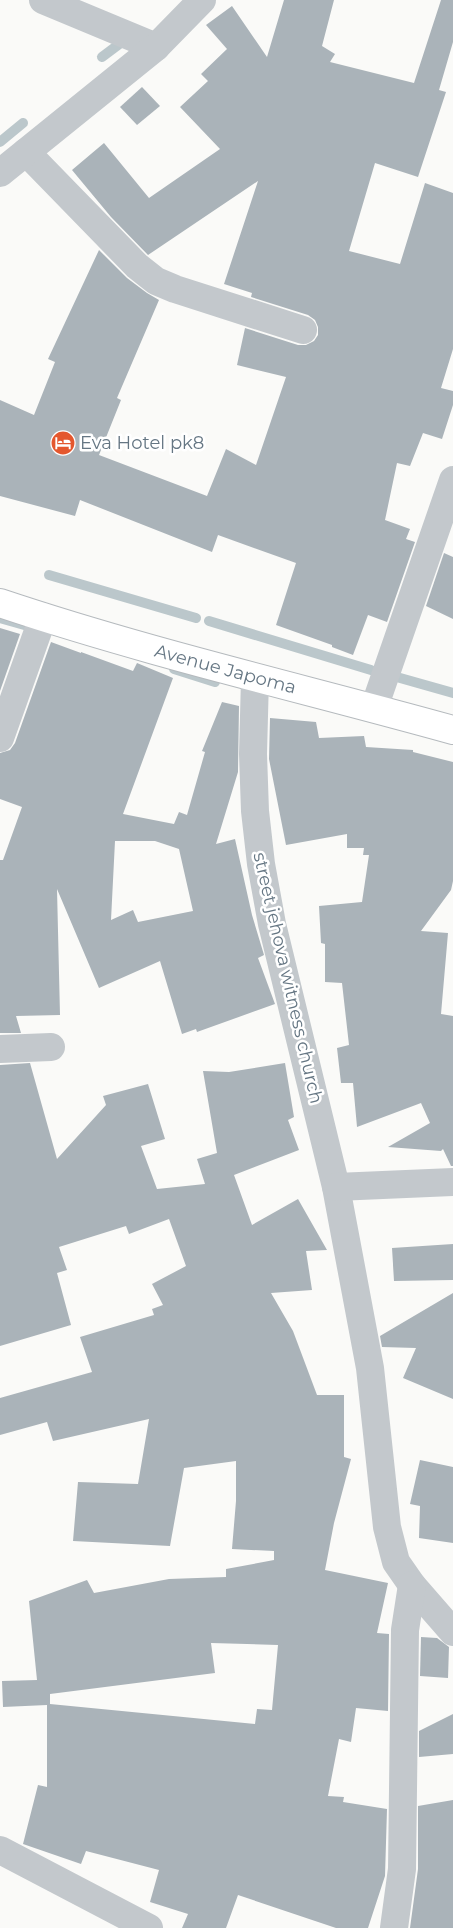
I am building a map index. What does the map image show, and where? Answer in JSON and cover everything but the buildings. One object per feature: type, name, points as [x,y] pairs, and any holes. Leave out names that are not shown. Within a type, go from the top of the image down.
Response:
[{"type":"main road","name":"Avenue Japoma","points":[[0,603],[43,618],[255,678],[453,730]]},
{"type":"street","points":[[43,0],[156,47]]},
{"type":"street","points":[[0,173],[156,47],[202,0]]},
{"type":"street","points":[[26,152],[137,266],[156,281],[175,289],[304,330]]},
{"type":"street","points":[[374,708],[453,480]]},
{"type":"street","points":[[0,738],[43,618]]},
{"type":"street","name":"street jehova witness church","points":[[255,678],[253,764],[260,864],[272,924],[336,1187],[370,1368],[387,1527],[396,1562],[412,1585],[453,1632]]},
{"type":"street","points":[[0,1048],[51,1047]]},
{"type":"street","points":[[336,1187],[453,1182]]},
{"type":"street","points":[[394,1928],[402,1870],[405,1630],[412,1585]]},
{"type":"street","points":[[0,1850],[149,1928]]},
{"type":"waterway","points":[[102,57],[126,39]]},
{"type":"waterway","points":[[0,142],[23,123]]},
{"type":"waterway","points":[[49,575],[196,618]]},
{"type":"waterway","points":[[0,618],[35,628]]},
{"type":"waterway","points":[[209,621],[371,670]]},
{"type":"waterway","points":[[174,669],[215,682]]},
{"type":"waterway","points":[[386,674],[453,693]]},
{"type":"place","name":"Eva Hotel pk8","points":[[63,443]]}]
